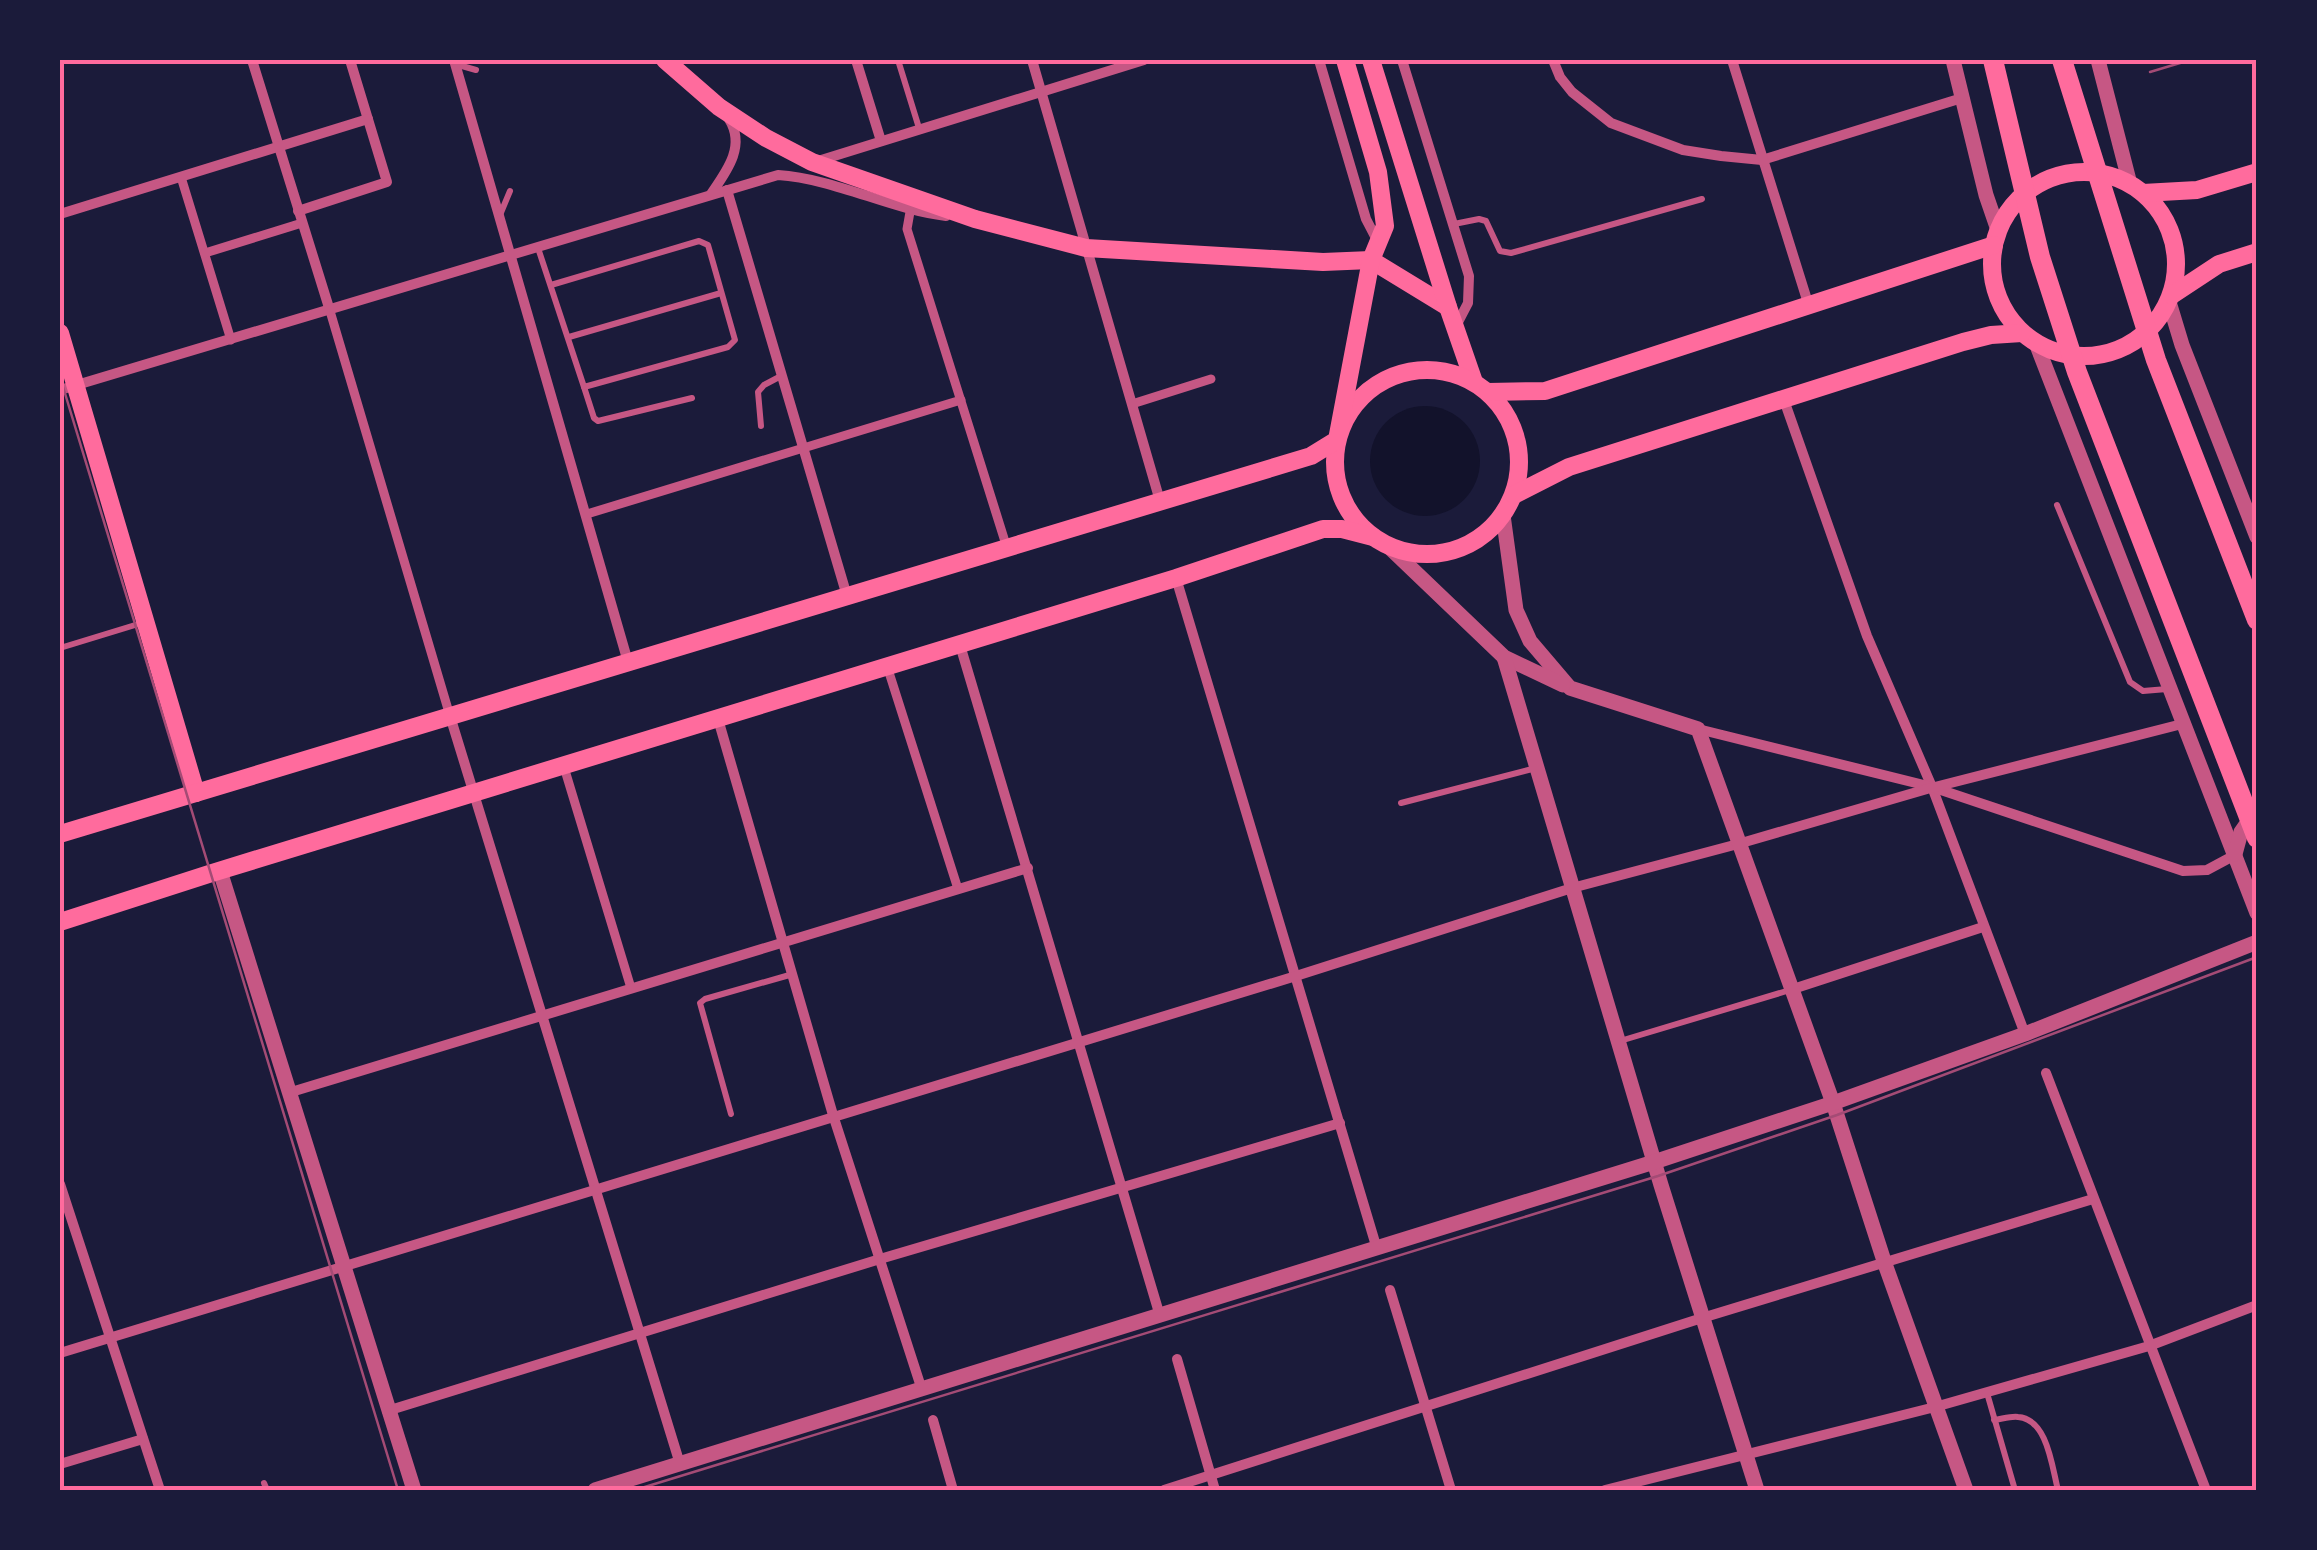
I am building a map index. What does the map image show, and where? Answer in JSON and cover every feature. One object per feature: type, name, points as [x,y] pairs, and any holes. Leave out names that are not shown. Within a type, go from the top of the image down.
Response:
[{"type":"highway","points":[[1992,60],[2040,257],[2077,372],[2257,838]]},
{"type":"highway","points":[[2062,60],[2156,360],[2257,620]]},
{"type":"main road","points":[[666,60],[680,67],[719,106],[766,138],[812,162],[975,219],[1086,248],[1291,261],[1375,252],[1448,307]]},
{"type":"main road","points":[[1345,60],[1378,172],[1385,226],[1375,252],[1336,440],[1337,484],[1343,502],[1380,541]]},
{"type":"main road","points":[[1371,60],[1448,307],[1481,387]]},
{"type":"main road","points":[[2170,298],[2176,273],[2173,237],[2156,206],[2136,188],[2116,178],[2085,172],[2054,177],[2026,192],[2015,203],[1996,237],[1992,274],[2010,320],[2029,338],[2062,354],[2105,354],[2143,336],[2170,298],[2219,264],[2257,252]]},
{"type":"main road","points":[[2136,188],[2197,190],[2257,172]]},
{"type":"main road","points":[[1481,387],[1546,391],[1996,237]]},
{"type":"main road","points":[[60,333],[68,388],[113,481],[146,622],[196,793]]},
{"type":"main road","points":[[1514,495],[1569,468],[1963,342],[1992,335],[2029,338]]},
{"type":"main road","points":[[60,834],[1311,456],[1336,440],[1362,396],[1391,376],[1442,370],[1481,387],[1501,406],[1517,439],[1519,476],[1503,515],[1476,540],[1442,553],[1405,552],[1342,529],[1323,529],[564,767],[477,803],[220,871],[60,922]]},
{"type":"street","points":[[252,60],[680,1464]]},
{"type":"street","points":[[298,211],[388,182],[350,60]]},
{"type":"street","points":[[856,60],[881,141]]},
{"type":"street","points":[[1032,60],[1160,501]]},
{"type":"street","points":[[812,162],[1144,60]]},
{"type":"street","points":[[1319,60],[1375,252]]},
{"type":"street","points":[[1402,60],[1466,263],[1468,303],[1456,327]]},
{"type":"street","points":[[1553,60],[1572,92],[1612,123],[1683,150],[1762,160],[1962,98]]},
{"type":"street","points":[[1732,60],[1808,303]]},
{"type":"street","points":[[1953,60],[1996,237]]},
{"type":"street","points":[[2098,60],[2136,188]]},
{"type":"street","points":[[455,62],[628,662]]},
{"type":"street","points":[[710,195],[727,171],[737,139],[733,124],[719,106]]},
{"type":"street","points":[[60,214],[368,120]]},
{"type":"street","points":[[68,388],[778,175],[800,176],[910,212],[975,219]]},
{"type":"street","points":[[181,177],[232,340]]},
{"type":"street","points":[[727,190],[846,596]]},
{"type":"street","points":[[910,212],[907,229],[1007,548]]},
{"type":"street","points":[[205,253],[302,224]]},
{"type":"street","points":[[2170,298],[2182,346],[2257,537]]},
{"type":"street","points":[[2029,338],[2257,913]]},
{"type":"street","points":[[1132,404],[1211,380]]},
{"type":"street","points":[[586,514],[962,400]]},
{"type":"street","points":[[1784,400],[1867,636],[1932,787],[2024,1034]]},
{"type":"street","points":[[1503,515],[1516,610],[1530,640],[1570,688]]},
{"type":"street","points":[[1380,541],[1504,657],[1570,688],[1698,729],[1932,787],[2183,871],[2207,870],[2235,856],[2241,832],[2257,809]]},
{"type":"street","points":[[1176,578],[1377,1250]]},
{"type":"street","points":[[960,645],[1159,1311]]},
{"type":"street","points":[[1504,657],[1654,1162],[1757,1490]]},
{"type":"street","points":[[887,666],[958,889]]},
{"type":"street","points":[[718,720],[834,1116],[922,1390]]},
{"type":"street","points":[[60,1353],[1572,888],[1932,787],[2182,724]]},
{"type":"street","points":[[1698,729],[1834,1103],[1885,1264],[1966,1490]]},
{"type":"street","points":[[564,767],[631,988]]},
{"type":"street","points":[[288,1093],[1028,868]]},
{"type":"street","points":[[220,871],[414,1490]]},
{"type":"street","points":[[1790,990],[1982,927]]},
{"type":"street","points":[[594,1490],[922,1390],[1159,1311],[1377,1250],[1834,1103],[2024,1034],[2257,942]]},
{"type":"street","points":[[2046,1074],[2206,1490]]},
{"type":"street","points":[[387,1411],[880,1259],[1340,1124]]},
{"type":"street","points":[[60,1184],[160,1490]]},
{"type":"street","points":[[1164,1490],[1702,1318],[2093,1199]]},
{"type":"street","points":[[1390,1290],[1451,1490]]},
{"type":"street","points":[[1605,1490],[1935,1407],[2149,1346],[2257,1305]]},
{"type":"street","points":[[1178,1360],[1215,1490]]},
{"type":"street","points":[[933,1420],[953,1490]]},
{"type":"street","points":[[60,1464],[143,1439]]},
{"type":"lane","points":[[898,60],[919,128]]},
{"type":"lane","points":[[455,62],[476,70]]},
{"type":"lane","points":[[500,216],[510,191]]},
{"type":"lane","points":[[1453,224],[1479,219],[1486,222],[1500,251],[1510,254],[1702,199]]},
{"type":"lane","points":[[551,285],[699,240],[708,245],[736,340],[728,347],[584,387]]},
{"type":"lane","points":[[538,248],[594,418],[598,421],[692,398]]},
{"type":"lane","points":[[569,337],[722,293]]},
{"type":"lane","points":[[761,426],[758,392],[782,376]]},
{"type":"lane","points":[[2057,505],[2130,682],[2143,692],[2168,688]]},
{"type":"lane","points":[[60,648],[146,622]]},
{"type":"lane","points":[[1401,804],[1537,767]]},
{"type":"lane","points":[[731,1114],[700,1004],[704,999],[792,974]]},
{"type":"lane","points":[[1618,1042],[1790,990]]},
{"type":"lane","points":[[1986,1392],[2015,1490]]},
{"type":"lane","points":[[1994,1420],[2031,1420],[2041,1432],[2058,1490]]},
{"type":"shaded area","points":[[1425,406],[1446,411],[1464,422],[1475,440],[1480,461],[1475,482],[1464,500],[1446,511],[1425,516],[1404,511],[1386,500],[1375,482],[1370,461],[1375,440],[1386,422],[1404,411]]},
{"type":"tram line","points":[[2150,72],[2190,60]]},
{"type":"tram line","points":[[60,377],[398,1490]]},
{"type":"tram line","points":[[635,1490],[1658,1176],[1837,1115],[2257,957]]}]
